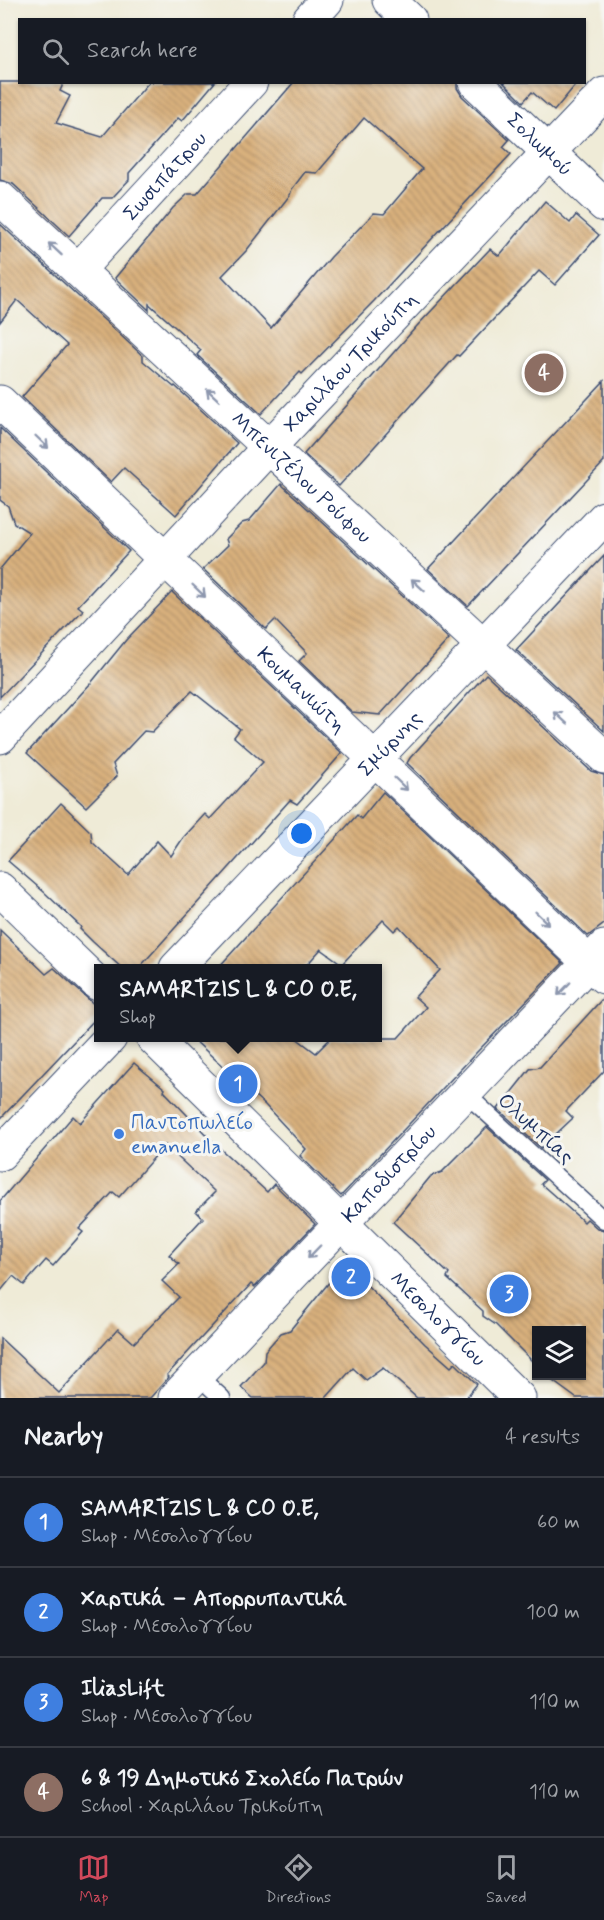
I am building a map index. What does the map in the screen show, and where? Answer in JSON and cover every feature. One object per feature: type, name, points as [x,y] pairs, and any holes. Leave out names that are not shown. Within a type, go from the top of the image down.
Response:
[{"type":"street","points":[[311,18],[327,0]]},
{"type":"street","points":[[389,0],[408,18]]},
{"type":"street","name":"Σωσιπάτρου","points":[[78,270],[249,84]]},
{"type":"street","name":"Σολωμού","points":[[477,84],[604,205]]},
{"type":"street","name":"Χαριλάου Τρικούπη","points":[[0,737],[269,447],[604,94]]},
{"type":"street","name":"Μπενιζέλου Ρούφου","points":[[0,198],[604,757]]},
{"type":"street","name":"Κουμανιώτη","points":[[0,402],[375,759],[599,962]]},
{"type":"street","name":"Σμύρνης","points":[[181,964],[604,518]]},
{"type":"street","points":[[0,889],[94,979]]},
{"type":"street","name":"Καποδιστρίου","points":[[175,1398],[465,1094],[599,962]]},
{"type":"street","points":[[0,1154],[107,1042]]},
{"type":"street","name":"Μεσολογγίου","points":[[157,1042],[519,1398]]},
{"type":"lane","name":"Ολυμπίας","points":[[465,1094],[604,1220]]},
{"type":"lane","points":[[197,1375],[222,1398]]},
{"type":"building","points":[[0,82],[63,84],[60,91],[70,96],[56,123],[102,137],[147,84],[213,84],[182,121],[178,118],[129,173],[129,180],[112,198],[102,198],[69,236],[13,184],[0,180]]},
{"type":"building","points":[[292,84],[457,84],[462,96],[509,140],[503,147],[511,154],[374,301],[302,374],[300,372],[261,414],[197,355],[201,350],[149,304],[149,310],[115,278],[173,208],[188,194],[197,194]],"holes":[[[364,118],[422,169],[384,214],[374,213],[331,257],[271,328],[222,276],[246,251],[305,172],[317,173]]]},
{"type":"building","points":[[505,84],[576,84],[554,111],[532,92],[523,102]]},
{"type":"building","points":[[545,201],[570,223],[576,215],[599,235],[555,285],[539,271],[459,356],[457,355],[339,486],[304,454],[417,326],[490,249],[499,256]]},
{"type":"building","points":[[0,224],[143,356],[143,361],[175,386],[237,443],[176,515],[124,468],[111,482],[22,397],[67,345],[17,300],[0,322]]},
{"type":"building","points":[[604,381],[604,462],[468,606],[428,569]]},
{"type":"building","points":[[0,428],[129,551],[78,606],[83,610],[0,697],[0,569],[30,533],[14,523],[8,506],[0,500]]},
{"type":"building","points":[[281,484],[449,639],[380,715],[352,712],[299,661],[307,653],[275,620],[266,629],[203,569],[228,545],[226,539],[242,523],[249,521]]},
{"type":"building","points":[[604,556],[604,731],[516,650]]},
{"type":"building","points":[[172,592],[342,753],[297,804],[290,800],[142,964],[117,964],[44,892],[8,861],[61,803],[91,832],[92,842],[128,875],[157,841],[171,856],[183,838],[205,814],[210,819],[263,762],[234,737],[240,729],[192,691],[152,732],[144,731],[113,764],[117,776],[86,807],[27,753],[91,683],[126,640]]},
{"type":"building","points":[[486,674],[591,771],[604,775],[604,924],[588,936],[407,763]]},
{"type":"building","points":[[383,792],[563,963],[341,1196],[300,1156],[306,1149],[265,1105],[196,1042],[301,1042],[316,1053],[327,1042],[382,1042],[382,1038],[398,1038],[426,1007],[415,997],[440,970],[399,926],[394,931],[383,920],[342,964],[321,949],[308,964],[222,964],[357,815],[361,819]]},
{"type":"building","points":[[0,930],[46,974],[54,968],[94,1004],[94,1020],[0,1119]]},
{"type":"building","points":[[604,997],[604,1071],[566,1111],[573,1118],[541,1148],[498,1109],[530,1069],[540,1067]]},
{"type":"building","points":[[134,1063],[165,1089],[164,1091],[213,1142],[267,1192],[274,1184],[315,1224],[255,1287],[251,1284],[167,1375],[169,1377],[150,1398],[0,1398],[0,1338],[59,1393],[118,1329],[134,1343],[179,1297],[162,1281],[179,1264],[169,1255],[203,1218],[196,1211],[215,1192],[165,1145],[119,1197],[113,1192],[79,1229],[83,1232],[53,1266],[46,1260],[24,1285],[13,1276],[0,1292],[0,1201],[73,1116],[80,1123]]},
{"type":"building","points":[[487,1127],[545,1180],[541,1184],[584,1222],[587,1219],[597,1228],[604,1230],[604,1398],[576,1398],[551,1380],[586,1380],[586,1326],[532,1326],[532,1361],[496,1325],[483,1316],[483,1311],[447,1278],[449,1274],[393,1222],[431,1176],[442,1172]]},
{"type":"building","points":[[345,1263],[425,1344],[451,1367],[455,1363],[477,1384],[466,1398],[417,1398],[383,1368],[366,1380],[353,1368],[326,1398],[253,1398],[241,1387],[264,1362],[265,1351],[281,1333],[290,1330]]},
{"type":"place","name":"6 & 19 Δημοτικό Σχολείο Πατρών","points":[[544,373]]},
{"type":"place","name":"SAMARTZIS L & CO O.E,","points":[[238,1084]]},
{"type":"place","name":"Παντοπωλείο emanuella","points":[[119,1134]]},
{"type":"place","name":"Χαρτικά – Απορρυπαντικά","points":[[351,1277]]},
{"type":"place","name":"IliasLift","points":[[509,1294]]}]
